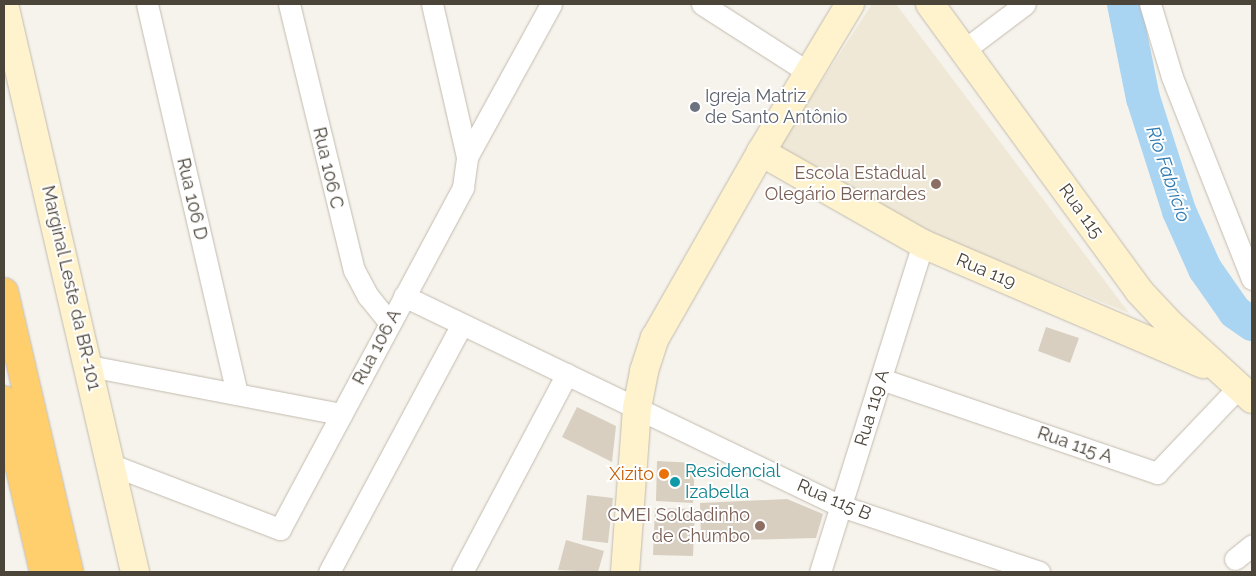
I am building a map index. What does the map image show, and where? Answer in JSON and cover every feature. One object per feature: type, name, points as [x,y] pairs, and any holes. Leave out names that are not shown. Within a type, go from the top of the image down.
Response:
[{"type":"highway","points":[[4,292],[69,572]]},
{"type":"highway","points":[[4,400],[44,572]]},
{"type":"main road","name":"Marginal Leste da BR-101","points":[[4,4],[112,465],[135,572]]},
{"type":"main road","points":[[624,570],[637,408],[644,371],[655,338],[760,152],[850,4]]},
{"type":"main road","name":"Rua 115","points":[[930,4],[1139,291],[1237,386]]},
{"type":"main road","name":"Rua 119","points":[[760,152],[923,244],[1237,386]]},
{"type":"street","name":"Rua 106 D","points":[[147,4],[238,394]]},
{"type":"street","name":"Rua 106 C","points":[[289,4],[354,270],[368,296],[390,323]]},
{"type":"street","points":[[432,4],[468,157]]},
{"type":"street","name":"Rua 106 A","points":[[112,465],[280,529],[463,187],[468,157],[551,4]]},
{"type":"street","points":[[702,4],[808,72]]},
{"type":"street","points":[[964,50],[1025,4]]},
{"type":"street","points":[[1150,4],[1172,77],[1252,279]]},
{"type":"street","name":"Rua 119 A","points":[[820,572],[923,244]]},
{"type":"street","name":"Rua 115 B","points":[[404,296],[841,506],[1039,572]]},
{"type":"street","points":[[329,572],[462,324]]},
{"type":"street","points":[[89,366],[341,414]]},
{"type":"street","points":[[462,572],[567,374]]},
{"type":"street","name":"Rua 115 A","points":[[881,379],[1157,473],[1237,386]]},
{"type":"street","points":[[1235,559],[1252,545]]},
{"type":"shaded area","name":"Escola Estadual Olegário Bernardes","points":[[872,4],[896,4],[1129,313],[903,222],[779,147]]},
{"type":"building","points":[[1046,327],[1079,338],[1070,363],[1038,351]]},
{"type":"building","points":[[577,407],[616,426],[612,462],[562,437]]},
{"type":"building","name":"Residencial Izabella","points":[[657,461],[695,463],[693,503],[656,501]]},
{"type":"building","points":[[587,495],[613,498],[608,543],[582,540]]},
{"type":"building","name":"CMEI Soldadinho de Chumbo","points":[[787,499],[823,514],[816,538],[701,541],[700,503]]},
{"type":"building","points":[[655,508],[695,509],[693,556],[653,555]]},
{"type":"building","points":[[566,540],[604,551],[598,572],[558,570]]},
{"type":"waterway","name":"Rio Fabrício","points":[[1124,4],[1143,98],[1179,211],[1205,269],[1235,312],[1252,324]]},
{"type":"place","name":"Igreja Matriz de Santo Antônio","points":[[695,107]]},
{"type":"place","name":"Escola Estadual Olegário Bernardes","points":[[936,184]]},
{"type":"place","name":"Xizito","points":[[664,474]]},
{"type":"place","name":"Residencial Izabella","points":[[675,482]]},
{"type":"place","name":"CMEI Soldadinho de Chumbo","points":[[760,526]]}]
